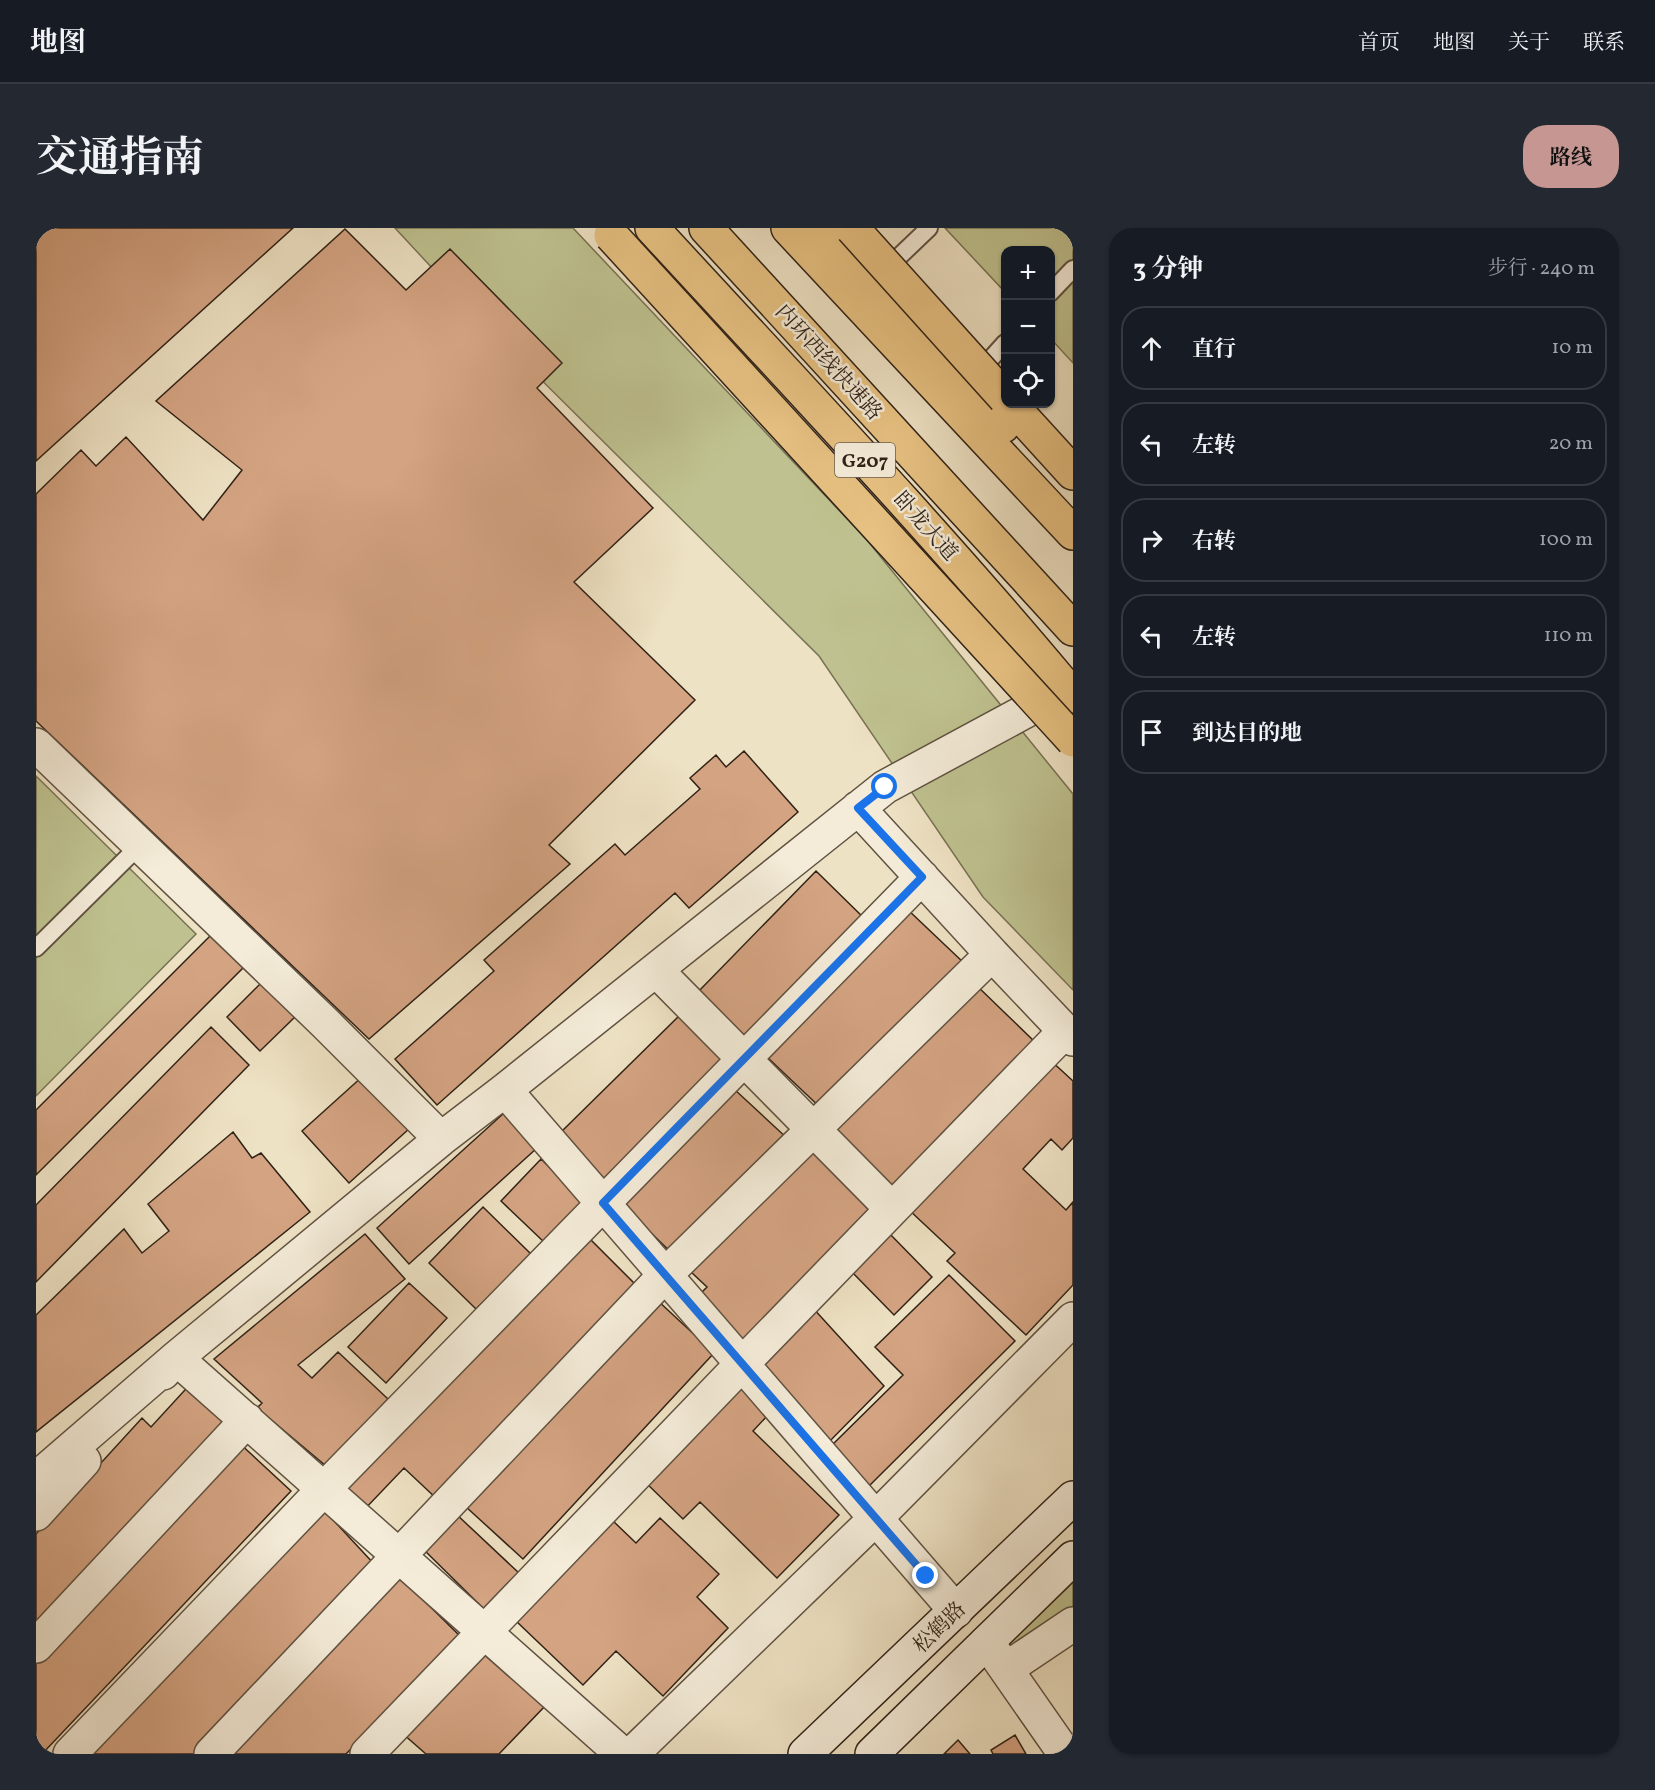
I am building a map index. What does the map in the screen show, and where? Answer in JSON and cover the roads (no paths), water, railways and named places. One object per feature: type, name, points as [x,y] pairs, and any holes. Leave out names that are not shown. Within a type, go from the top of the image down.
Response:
[{"type":"highway","name":"卧龙大道","points":[[652,228],[1001,610],[1060,698]]},
{"type":"highway","name":"内环西线快速路","points":[[706,228],[1073,629]]},
{"type":"highway","points":[[788,228],[1073,533]]},
{"type":"highway","points":[[825,228],[880,274],[1001,394]]},
{"type":"highway","points":[[852,228],[880,274],[967,386],[1073,502]]},
{"type":"highway","points":[[608,231],[1073,740]]},
{"type":"highway","points":[[1014,408],[1073,473]]},
{"type":"street","points":[[36,1479],[176,1358],[441,1138],[505,1090],[885,787],[1060,698],[1073,753]]},
{"type":"street","points":[[36,745],[441,1138]]},
{"type":"street","points":[[367,1754],[892,1209],[1069,1035],[858,808]]},
{"type":"street","points":[[70,1754],[324,1489],[922,877]]},
{"type":"street","points":[[211,1754],[665,1275],[992,954]]},
{"type":"street","points":[[656,970],[892,1209]]},
{"type":"street","points":[[505,1090],[956,1611]]},
{"type":"street","points":[[632,1754],[876,1518],[1073,1319]]},
{"type":"street","points":[[176,1358],[621,1754]]},
{"type":"street","points":[[36,1514],[176,1358]]},
{"type":"street","points":[[36,1646],[247,1420]]},
{"type":"street","name":"松鹤路","points":[[805,1754],[1073,1498]]},
{"type":"street","points":[[872,1754],[1073,1558]]},
{"type":"street","points":[[1006,1669],[1073,1624]]},
{"type":"street","points":[[987,1642],[1065,1754]]},
{"type":"lane","points":[[880,274],[929,228]]},
{"type":"lane","points":[[1055,288],[1073,268]]},
{"type":"lane","points":[[967,386],[1001,348]]},
{"type":"lane","points":[[36,948],[140,845]]}]
